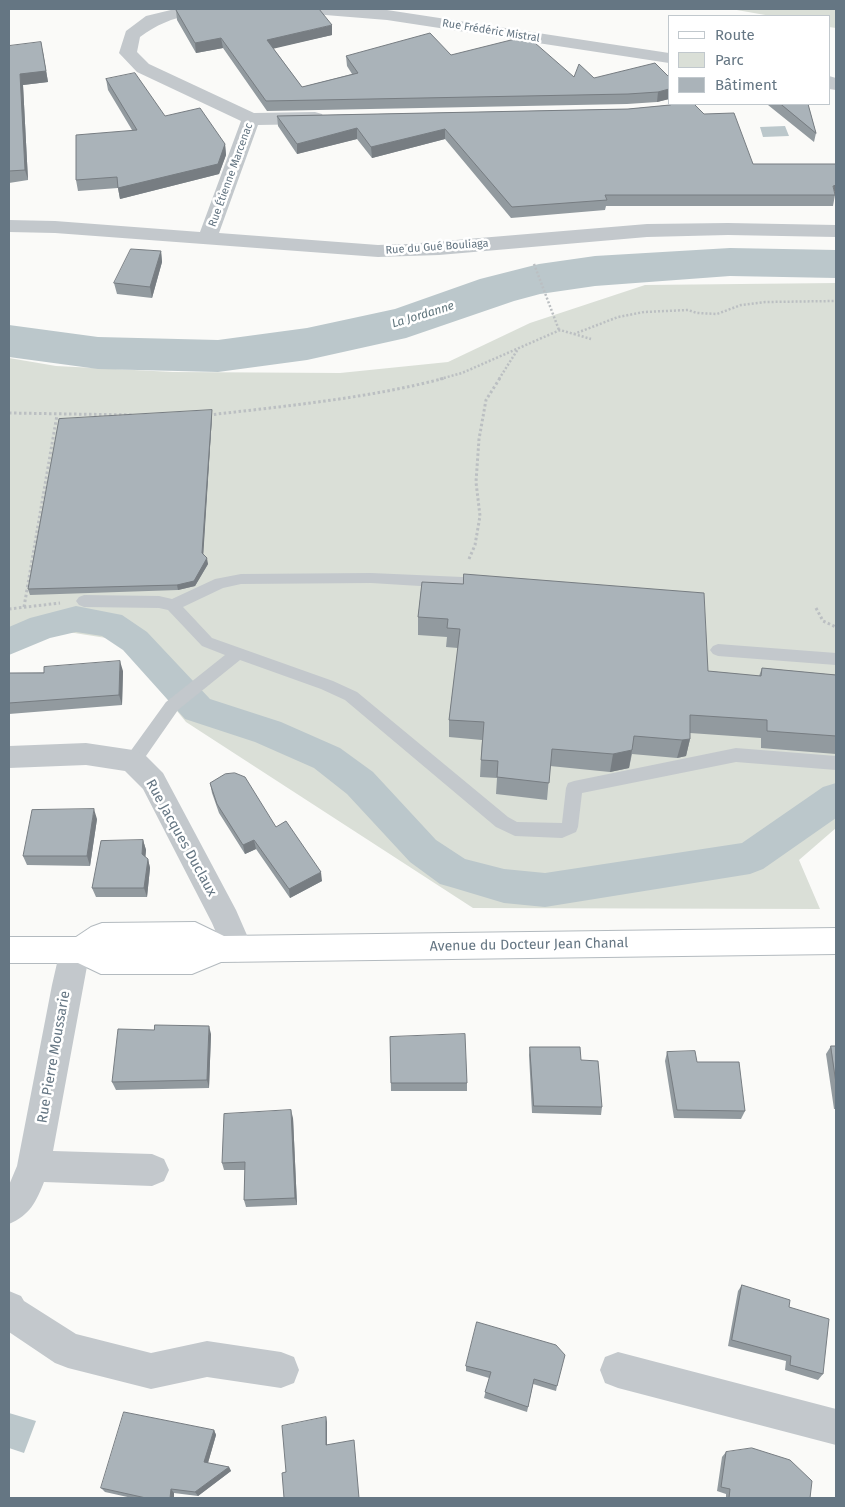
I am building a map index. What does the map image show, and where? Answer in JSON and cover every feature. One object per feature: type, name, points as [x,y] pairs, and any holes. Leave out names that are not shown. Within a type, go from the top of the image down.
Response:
[{"type":"main road","name":"Avenue du Docteur Jean Chanal","points":[[9,950],[78,950],[101,960],[192,960],[230,949],[836,941]]},
{"type":"street","points":[[210,9],[191,10],[152,20],[132,35],[128,53],[143,68],[251,119]]},
{"type":"street","name":"Rue Frédéric Mistral","points":[[313,9],[387,15],[668,58]]},
{"type":"street","name":"Rue Étienne Marcenac","points":[[207,239],[251,119],[331,118]]},
{"type":"street","name":"Rue du Gué Bouliaga","points":[[9,226],[55,227],[394,251],[620,232],[703,229],[836,231]]},
{"type":"street","points":[[9,757],[86,754],[133,761]]},
{"type":"street","name":"Rue Jacques Duclaux","points":[[133,761],[153,781],[225,919],[230,949]]},
{"type":"street","name":"Rue Pierre Moussarie","points":[[9,1207],[22,1195],[34,1166],[67,985],[78,950]]},
{"type":"street","points":[[34,1166],[152,1170]]},
{"type":"street","points":[[9,1308],[12,1313],[68,1350],[151,1371],[207,1359],[280,1370]]},
{"type":"street","points":[[618,1370],[836,1427]]},
{"type":"lane","points":[[173,605],[220,583],[241,579],[370,578],[503,585]]},
{"type":"lane","points":[[84,601],[159,602],[173,605],[207,642],[327,685],[351,696],[502,822],[515,829],[562,831],[570,827],[574,788],[736,755],[836,763]]},
{"type":"lane","points":[[718,650],[836,658]]},
{"type":"lane","points":[[133,761],[172,706],[237,654]]},
{"type":"path","points":[[532,259],[550,310],[560,330]]},
{"type":"path","points":[[574,334],[618,317],[644,312],[688,310],[697,313],[717,314],[740,305],[765,302],[836,301]]},
{"type":"path","points":[[200,415],[284,406],[415,386],[462,373],[560,330],[591,339]]},
{"type":"path","points":[[454,582],[468,561],[475,545],[480,516],[476,482],[479,438],[486,400],[518,348]]},
{"type":"path","points":[[9,413],[133,415]]},
{"type":"path","points":[[24,607],[57,415]]},
{"type":"path","points":[[9,609],[84,601]]},
{"type":"path","points":[[816,608],[823,621],[836,627]]},
{"type":"green space","points":[[731,9],[836,9],[836,28],[830,27],[830,15],[765,15]]},
{"type":"green space","points":[[836,283],[836,828],[799,860],[820,909],[473,908],[186,722],[119,640],[68,632],[9,647],[9,358],[56,366],[173,372],[340,373],[448,362],[530,323],[645,285]]},
{"type":"shaded area","points":[[785,126],[789,136],[763,137],[760,127]]},
{"type":"shaded area","points":[[9,1413],[36,1421],[24,1453],[9,1448]]},
{"type":"building","points":[[319,9],[332,25],[267,40],[302,87],[358,73],[346,56],[430,33],[451,55],[527,36],[574,77],[579,64],[594,78],[655,63],[668,76],[668,89],[658,92],[628,94],[266,101],[221,38],[195,43],[176,10]]},
{"type":"building","points":[[41,42],[46,71],[20,74],[25,170],[9,171],[9,46]]},
{"type":"building","points":[[135,73],[165,116],[200,108],[225,144],[218,164],[118,188],[117,177],[76,180],[76,135],[137,130],[106,79]]},
{"type":"building","points":[[695,105],[704,114],[734,113],[753,164],[836,164],[836,185],[833,186],[835,195],[605,195],[607,200],[512,207],[445,129],[371,147],[357,128],[297,144],[277,116],[628,109]]},
{"type":"building","points":[[782,105],[808,105],[816,133]]},
{"type":"building","points":[[131,249],[161,251],[150,287],[114,283]]},
{"type":"building","points":[[212,410],[202,553],[207,558],[194,581],[177,585],[28,589],[59,419]]},
{"type":"building","points":[[464,574],[704,593],[708,671],[761,676],[762,668],[836,675],[836,736],[767,731],[767,720],[690,715],[690,739],[634,736],[632,750],[613,754],[552,749],[549,783],[497,777],[498,761],[481,760],[484,722],[449,720],[460,629],[447,628],[448,619],[418,617],[422,582],[463,584]]},
{"type":"building","points":[[120,661],[119,695],[9,703],[9,673],[44,673],[44,667]]},
{"type":"building","points":[[235,773],[245,777],[276,827],[286,821],[321,872],[289,889],[254,840],[243,845],[217,804],[210,783],[225,774]]},
{"type":"building","points":[[94,809],[87,856],[23,856],[32,810]]},
{"type":"building","points":[[143,840],[142,854],[148,859],[144,888],[92,888],[101,841]]},
{"type":"building","points":[[155,1025],[209,1026],[207,1080],[112,1082],[118,1029],[154,1030]]},
{"type":"building","points":[[465,1034],[467,1083],[391,1083],[390,1037]]},
{"type":"building","points":[[831,1046],[836,1046],[836,1083]]},
{"type":"building","points":[[530,1047],[580,1047],[581,1060],[598,1061],[602,1107],[534,1106]]},
{"type":"building","points":[[695,1051],[697,1062],[739,1062],[745,1111],[677,1110],[667,1052]]},
{"type":"building","points":[[291,1110],[295,1198],[244,1200],[245,1162],[222,1163],[224,1114]]},
{"type":"building","points":[[742,1285],[790,1300],[789,1307],[829,1319],[823,1374],[790,1365],[791,1356],[732,1340]]},
{"type":"building","points":[[477,1322],[556,1345],[565,1355],[557,1386],[534,1379],[528,1407],[485,1392],[491,1372],[466,1366]]},
{"type":"building","points":[[124,1412],[214,1430],[204,1462],[229,1467],[195,1492],[171,1489],[170,1498],[146,1498],[101,1488]]},
{"type":"building","points":[[326,1417],[326,1445],[354,1440],[359,1498],[284,1498],[282,1473],[286,1472],[282,1426]]},
{"type":"building","points":[[752,1448],[790,1460],[812,1481],[810,1498],[729,1498],[730,1489],[721,1487],[726,1452]]},
{"type":"waterway","name":"La Jordanne","points":[[9,341],[98,353],[218,356],[307,344],[406,322],[497,290],[539,279],[595,271],[730,262],[836,264]]},
{"type":"waterway","points":[[9,642],[42,627],[76,619],[110,624],[135,641],[198,709],[268,732],[327,758],[360,783],[423,851],[454,872],[504,886],[545,890],[750,858],[836,798]]}]
